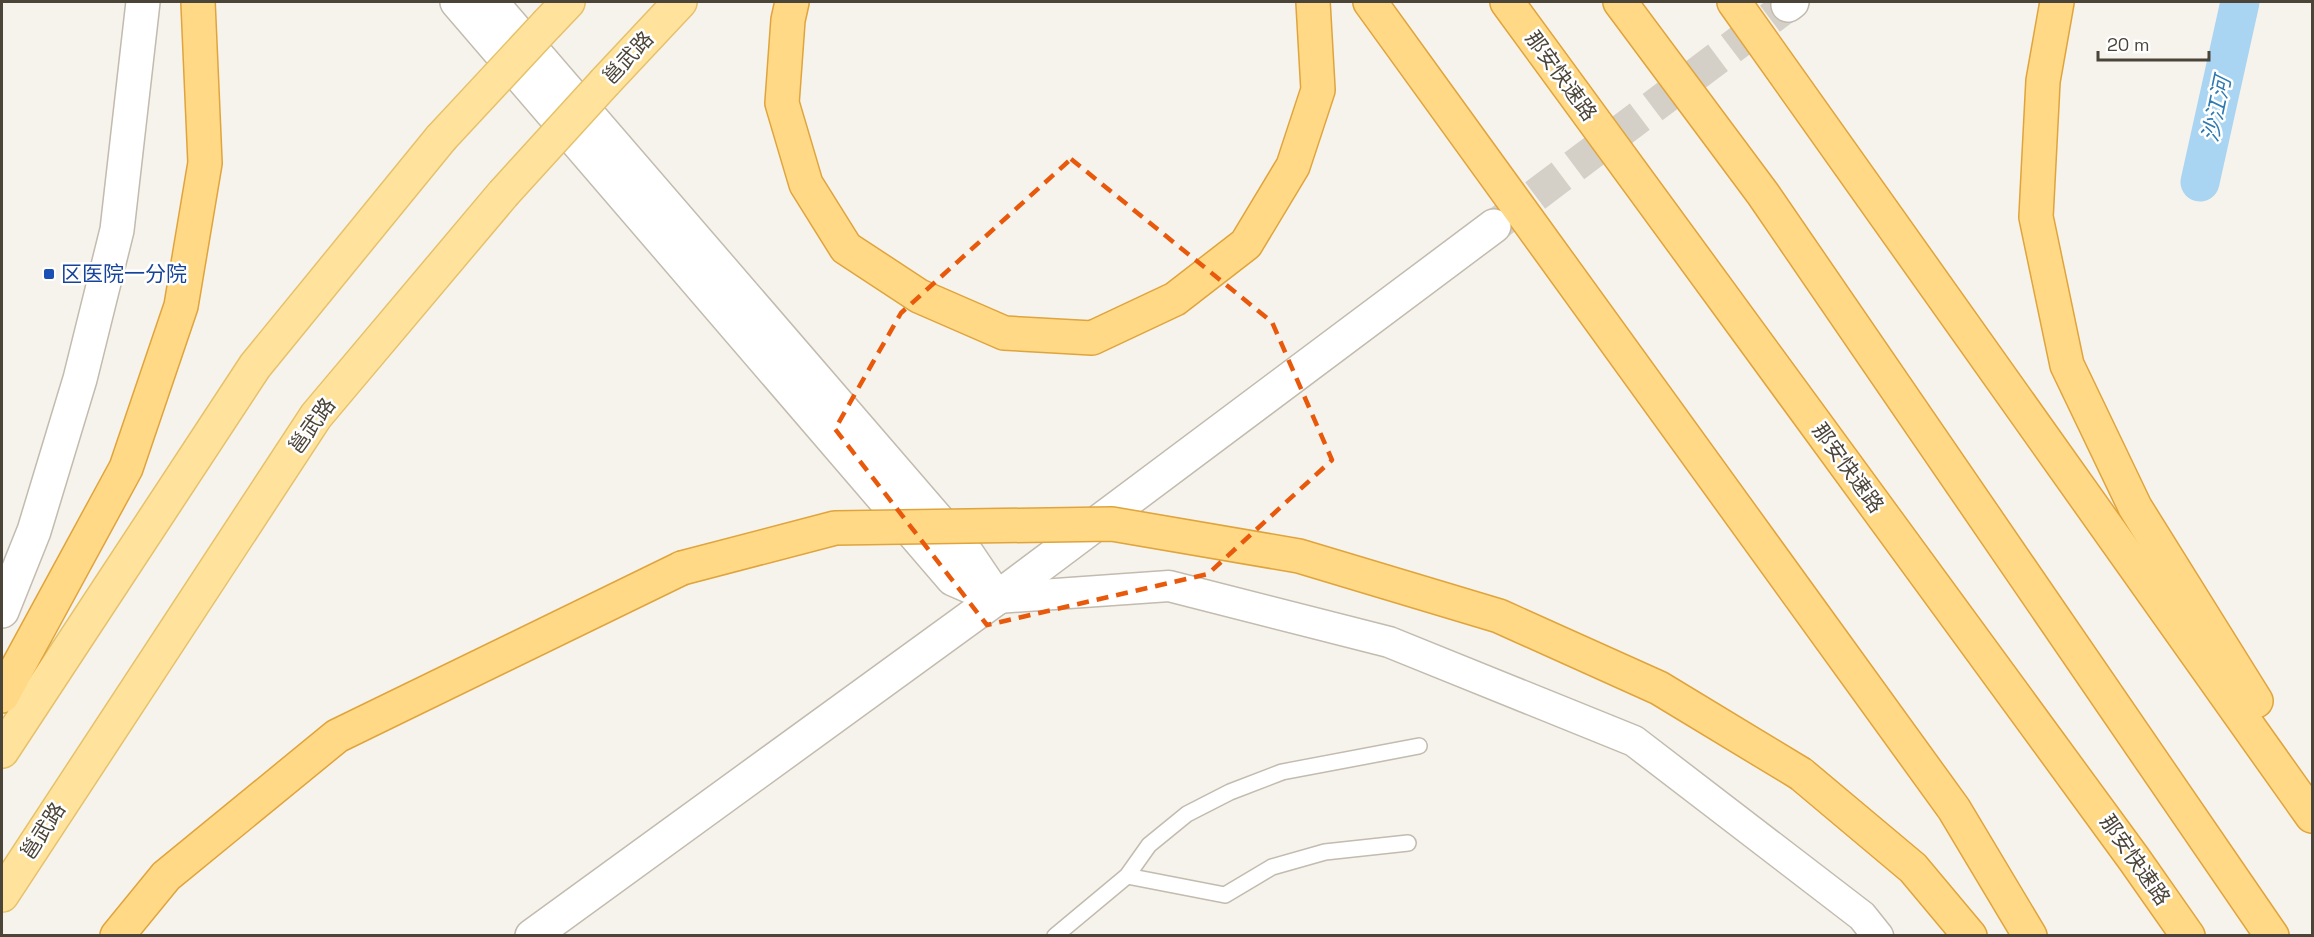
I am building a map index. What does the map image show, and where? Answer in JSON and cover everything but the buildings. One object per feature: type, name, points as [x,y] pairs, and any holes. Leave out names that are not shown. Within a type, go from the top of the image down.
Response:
[{"type":"highway","points":[[2,696],[126,468],[181,306],[205,164],[198,2]]},
{"type":"highway","points":[[792,2],[788,20],[782,103],[806,184],[846,248],[919,296],[1004,333],[1092,338],[1175,299],[1246,244],[1293,166],[1318,90],[1313,2]]},
{"type":"highway","points":[[1370,2],[1954,809],[2030,936]]},
{"type":"highway","name":"那安快速路","points":[[1507,2],[2127,849],[2188,936]]},
{"type":"highway","points":[[1620,2],[1763,194],[2272,936]]},
{"type":"highway","points":[[1734,2],[2313,816]]},
{"type":"highway","points":[[2057,2],[2043,81],[2036,217],[2067,365],[2135,507],[2313,792]]},
{"type":"highway","points":[[117,936],[166,876],[337,735],[682,568],[835,528],[1112,524],[1299,556],[1499,616],[1659,688],[1801,774],[1913,868],[1970,936]]},
{"type":"main road","name":"邕武路","points":[[2,895],[316,416],[503,194],[680,2]]},
{"type":"main road","points":[[2,751],[255,366],[441,138],[558,12]]},
{"type":"street","points":[[2,611],[34,531],[80,379],[117,230],[143,2]]},
{"type":"street","points":[[457,2],[953,579],[997,598],[1169,586],[1389,642],[1634,741],[1862,915],[1878,936]]},
{"type":"street","points":[[491,2],[968,555],[997,598]]},
{"type":"street","points":[[531,936],[997,598],[1494,226]]},
{"type":"lane","points":[[1055,936],[1127,876],[1149,845],[1187,814],[1230,792],[1282,772],[1419,746]]},
{"type":"lane","points":[[1127,876],[1225,895],[1272,867],[1325,852],[1408,843]]},
{"type":"highlighted area","points":[[1071,159],[1272,322],[1332,460],[1208,574],[987,625],[835,429],[901,313]]},
{"type":"waterway","name":"沙江河","points":[[2200,182],[2240,2]]},
{"type":"tunnel","points":[[1496,225],[1788,5]]},
{"type":"place","name":"区医院一分院","points":[[49,274]]}]
